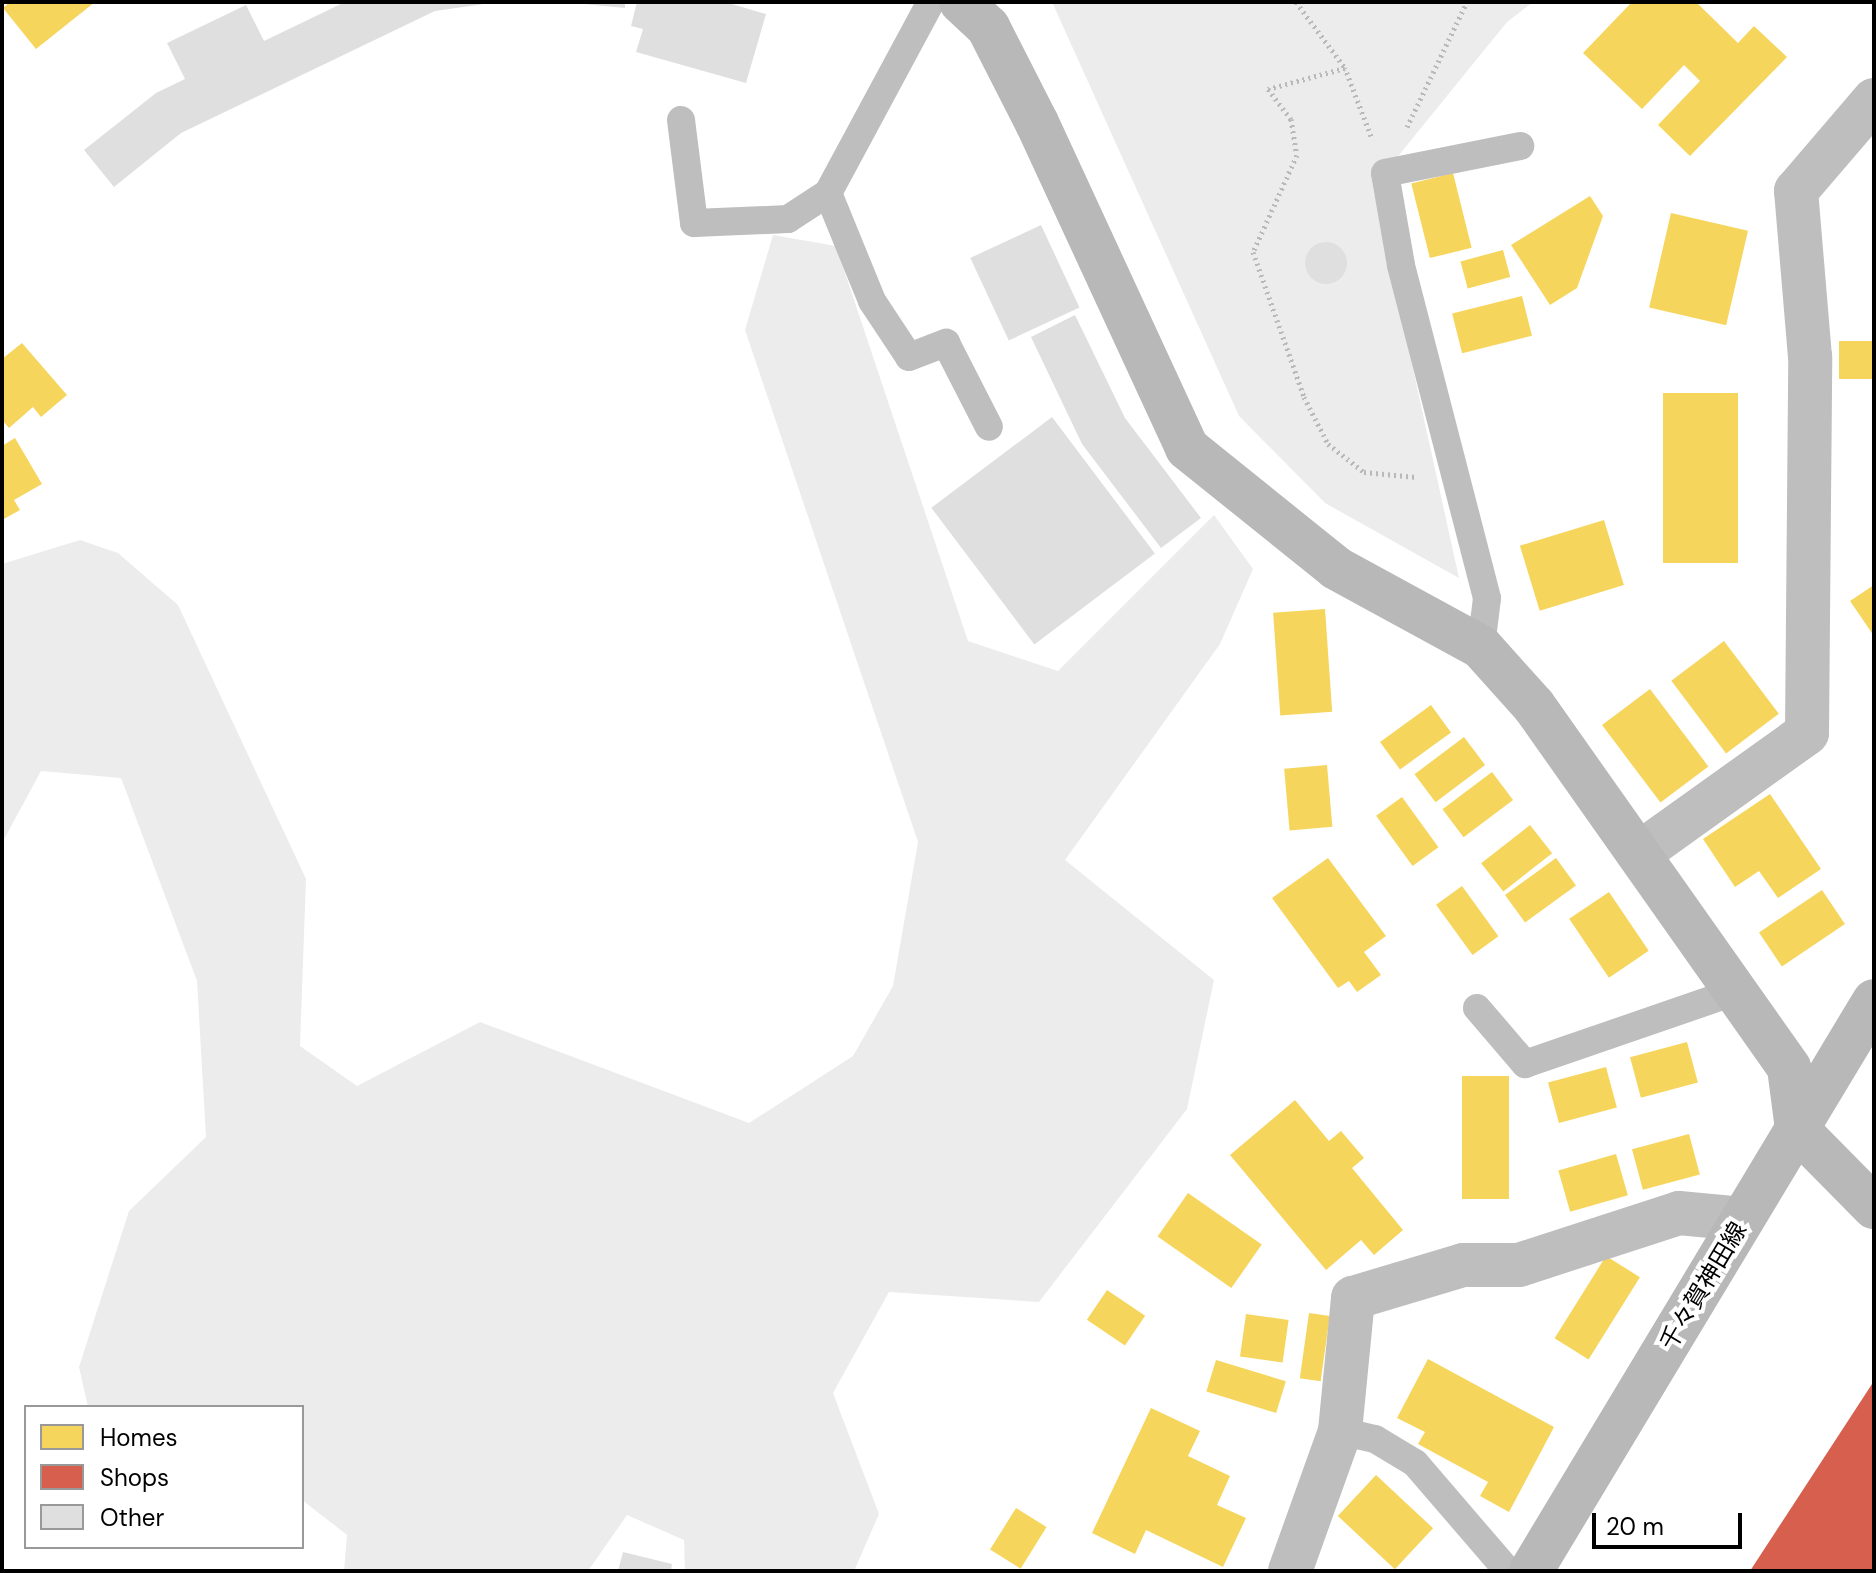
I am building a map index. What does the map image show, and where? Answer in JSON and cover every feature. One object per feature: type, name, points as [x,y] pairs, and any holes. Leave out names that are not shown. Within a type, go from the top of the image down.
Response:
[{"type":"street","points":[[961,2],[988,27],[1037,123],[1187,448],[1336,568],[1481,647],[1534,706],[1641,852],[1789,1068],[1797,1129],[1874,1206]]},
{"type":"street","points":[[1641,852],[1807,733],[1810,357],[1796,191],[1874,100]]},
{"type":"street","name":"千々賀神田線","points":[[1531,1571],[1874,1001]]},
{"type":"street","points":[[1290,1571],[1340,1431],[1353,1298],[1463,1265],[1519,1265],[1679,1213],[1743,1219]]},
{"type":"lane","points":[[681,120],[694,223],[788,219],[828,193],[931,2]]},
{"type":"lane","points":[[1481,647],[1487,598],[1385,173],[1520,146]]},
{"type":"lane","points":[[828,193],[872,301],[909,357],[946,343],[989,427]]},
{"type":"lane","points":[[1477,1008],[1525,1064],[1737,991]]},
{"type":"lane","points":[[1340,1431],[1375,1439],[1415,1463],[1508,1571]]},
{"type":"path","points":[[1296,2],[1345,68],[1385,173]]},
{"type":"path","points":[[1385,173],[1467,2]]},
{"type":"path","points":[[1345,68],[1268,89],[1291,119],[1297,155],[1253,252],[1328,444],[1364,472],[1399,479],[1455,473]]},
{"type":"shaded area","points":[[1052,2],[1533,2],[1507,22],[1373,187],[1459,578],[1325,503],[1239,416]]},
{"type":"shaded area","points":[[773,235],[836,246],[968,641],[1058,671],[1214,515],[1253,569],[1220,644],[1065,860],[1214,980],[1187,1109],[1039,1302],[889,1292],[833,1393],[879,1514],[854,1571],[685,1571],[684,1540],[627,1515],[588,1571],[344,1571],[347,1535],[304,1502],[304,1405],[88,1405],[79,1367],[129,1211],[206,1137],[197,981],[121,778],[41,771],[2,843],[2,564],[80,540],[118,553],[178,605],[306,879],[300,1046],[357,1086],[480,1022],[749,1123],[853,1056],[893,986],[918,842],[745,330]]},
{"type":"building: Homes","points":[[10,2],[95,2],[36,49],[3,8]]},
{"type":"building: Homes","points":[[1632,2],[1696,2],[1738,43],[1754,26],[1787,57],[1690,156],[1658,125],[1700,81],[1684,65],[1642,109],[1583,53]]},
{"type":"building: Homes","points":[[1453,173],[1472,248],[1430,258],[1411,183]]},
{"type":"building: Homes","points":[[1590,196],[1603,216],[1577,288],[1550,305],[1511,245]]},
{"type":"building: Homes","points":[[1671,213],[1748,231],[1726,325],[1649,308]]},
{"type":"building: Homes","points":[[1503,250],[1510,277],[1468,288],[1460,261]]},
{"type":"building: Homes","points":[[1522,296],[1532,336],[1462,353],[1452,313]]},
{"type":"building: Homes","points":[[1839,341],[1874,341],[1874,379],[1839,379]]},
{"type":"building: Homes","points":[[22,343],[67,395],[41,417],[33,407],[9,428],[2,420],[2,359]]},
{"type":"building: Homes","points":[[1663,393],[1738,393],[1738,563],[1663,563]]},
{"type":"building: Homes","points":[[15,438],[42,484],[14,500],[20,510],[2,520],[2,446]]},
{"type":"building: Homes","points":[[1604,520],[1624,585],[1540,611],[1520,546]]},
{"type":"building: Homes","points":[[1874,585],[1874,636],[1850,601]]},
{"type":"building: Homes","points":[[1325,609],[1332,712],[1280,715],[1273,613]]},
{"type":"building: Homes","points":[[1724,641],[1779,714],[1726,753],[1671,681]]},
{"type":"building: Homes","points":[[1650,689],[1708,766],[1660,803],[1602,725]]},
{"type":"building: Homes","points":[[1431,705],[1451,733],[1400,770],[1380,742]]},
{"type":"building: Homes","points":[[1464,737],[1485,765],[1436,802],[1414,774]]},
{"type":"building: Homes","points":[[1327,765],[1332,827],[1290,831],[1284,769]]},
{"type":"building: Homes","points":[[1492,772],[1513,800],[1464,837],[1442,809]]},
{"type":"building: Homes","points":[[1770,794],[1821,869],[1778,898],[1759,871],[1735,887],[1703,839]]},
{"type":"building: Homes","points":[[1402,797],[1438,847],[1413,866],[1376,816]]},
{"type":"building: Homes","points":[[1530,825],[1552,853],[1503,892],[1481,863]]},
{"type":"building: Homes","points":[[1328,858],[1386,936],[1364,952],[1381,975],[1357,992],[1349,981],[1338,988],[1272,898]]},
{"type":"building: Homes","points":[[1556,858],[1576,886],[1525,923],[1505,895]]},
{"type":"building: Homes","points":[[1462,886],[1498,936],[1473,955],[1436,905]]},
{"type":"building: Homes","points":[[1822,890],[1845,924],[1782,966],[1759,932]]},
{"type":"building: Homes","points":[[1609,892],[1649,951],[1609,978],[1569,919]]},
{"type":"building: Homes","points":[[1687,1042],[1698,1083],[1641,1098],[1630,1057]]},
{"type":"building: Homes","points":[[1606,1067],[1617,1108],[1559,1123],[1548,1083]]},
{"type":"building: Homes","points":[[1462,1076],[1509,1076],[1509,1199],[1462,1199]]},
{"type":"building: Homes","points":[[1295,1100],[1329,1141],[1341,1131],[1364,1158],[1352,1168],[1403,1230],[1374,1255],[1361,1240],[1326,1270],[1230,1155]]},
{"type":"building: Homes","points":[[1689,1134],[1700,1175],[1643,1190],[1632,1149]]},
{"type":"building: Homes","points":[[1616,1154],[1628,1195],[1570,1212],[1558,1171]]},
{"type":"building: Homes","points":[[1188,1193],[1262,1245],[1231,1288],[1158,1236]]},
{"type":"building: Homes","points":[[1606,1256],[1640,1277],[1589,1359],[1555,1338]]},
{"type":"building: Homes","points":[[1107,1290],[1145,1316],[1125,1346],[1087,1320]]},
{"type":"building: Homes","points":[[1309,1313],[1330,1316],[1321,1381],[1300,1378]]},
{"type":"building: Homes","points":[[1246,1314],[1289,1320],[1283,1363],[1240,1357]]},
{"type":"building: Homes","points":[[1428,1359],[1554,1427],[1509,1512],[1480,1496],[1488,1482],[1418,1444],[1425,1432],[1397,1418]]},
{"type":"building: Homes","points":[[1216,1360],[1286,1381],[1276,1413],[1206,1392]]},
{"type":"building: Homes","points":[[1151,1408],[1200,1431],[1188,1456],[1230,1476],[1217,1505],[1246,1518],[1223,1567],[1146,1530],[1135,1554],[1092,1533]]},
{"type":"building: Homes","points":[[1376,1475],[1433,1528],[1395,1569],[1338,1516]]},
{"type":"building: Homes","points":[[1016,1508],[1047,1527],[1021,1569],[990,1550]]},
{"type":"building: Shops","points":[[1874,1381],[1874,1571],[1750,1571]]},
{"type":"building: Other","points":[[345,2],[484,4],[435,11],[181,133],[114,187],[84,150],[156,93],[185,79],[167,43],[246,5],[264,41]]},
{"type":"building: Other","points":[[564,2],[625,2],[625,8]]},
{"type":"building: Other","points":[[637,2],[725,2],[766,14],[746,83],[636,52],[643,29],[631,26]]},
{"type":"building: Other","points":[[1041,225],[1079,307],[1009,340],[970,258]]},
{"type":"building: Other","points":[[1326,242],[1341,248],[1347,263],[1341,278],[1326,284],[1311,278],[1305,263],[1311,248]]},
{"type":"building: Other","points":[[1075,315],[1125,418],[1201,518],[1161,548],[1082,444],[1031,337]]},
{"type":"building: Other","points":[[1052,417],[1155,554],[1034,644],[931,508]]},
{"type":"building: Other","points":[[623,1552],[672,1564],[671,1571],[618,1571]]}]
